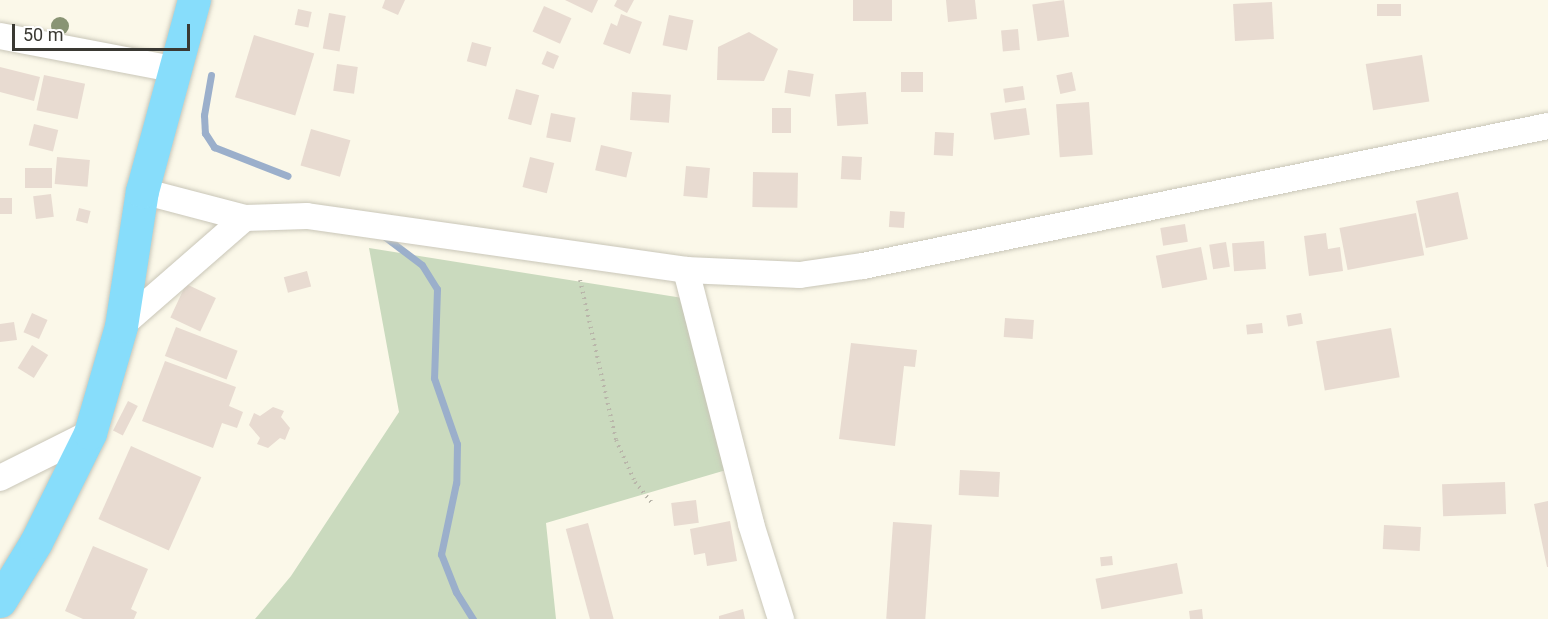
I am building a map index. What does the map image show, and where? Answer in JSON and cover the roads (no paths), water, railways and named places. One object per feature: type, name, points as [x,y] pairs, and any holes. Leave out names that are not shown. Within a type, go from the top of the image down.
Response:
[{"type":"main road","points":[[0,601],[36,542],[90,433],[121,326],[142,191],[173,69],[194,0]]},
{"type":"street","points":[[0,36],[173,69]]},
{"type":"street","points":[[142,191],[245,218],[318,217],[574,252],[686,270],[800,275],[863,266],[1548,126]]},
{"type":"street","points":[[121,326],[245,218]]},
{"type":"street","points":[[686,270],[751,524],[782,619]]},
{"type":"street","points":[[0,478],[90,433]]},
{"type":"waterway","points":[[211,75],[204,115],[205,133],[214,147],[288,176]]},
{"type":"waterway","points":[[385,237],[422,265],[437,289],[434,378],[457,444],[456,483],[441,554],[456,592],[473,619]]}]
